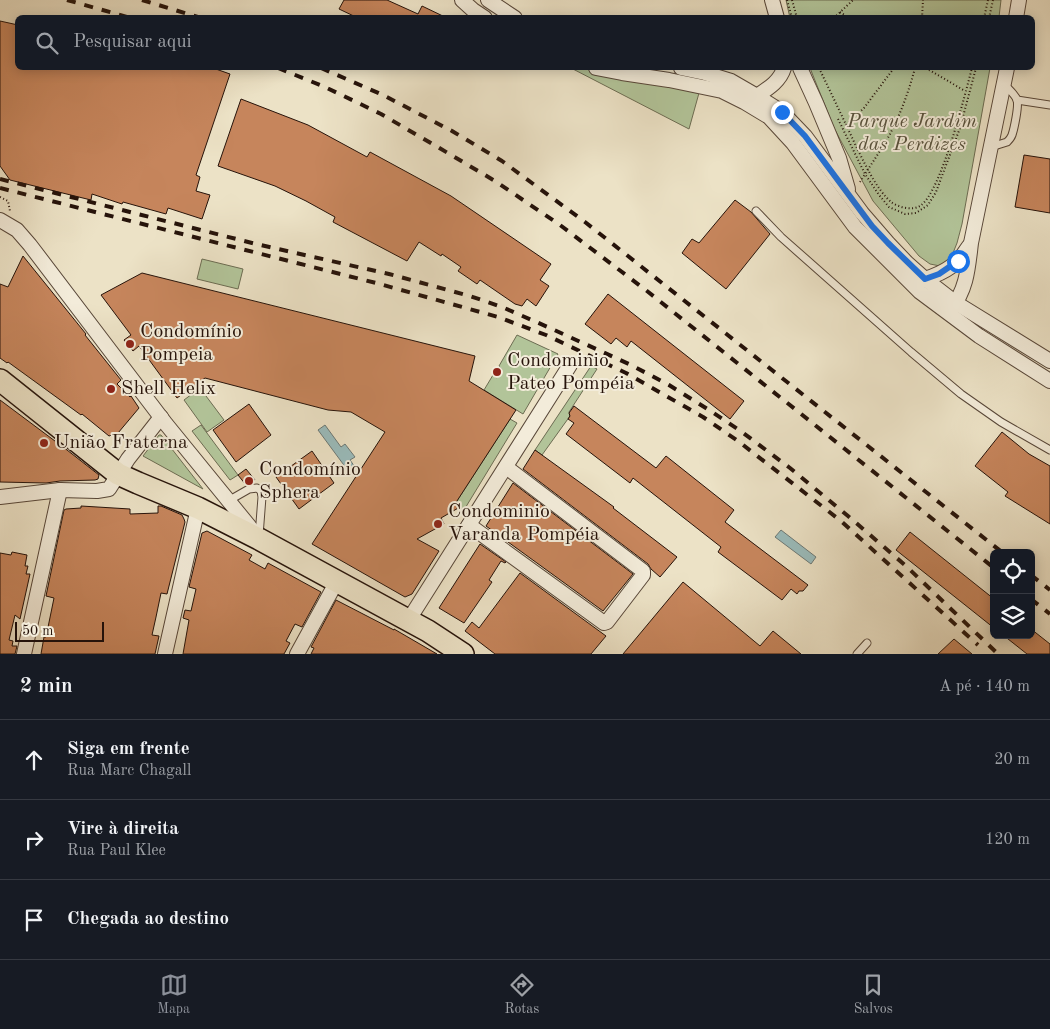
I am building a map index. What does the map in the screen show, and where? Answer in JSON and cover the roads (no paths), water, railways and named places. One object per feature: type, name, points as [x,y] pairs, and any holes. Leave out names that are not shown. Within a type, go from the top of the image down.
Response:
[{"type":"main road","points":[[0,380],[118,474],[198,508],[259,539],[433,634],[463,654]]},
{"type":"street","points":[[462,0],[480,15]]},
{"type":"street","points":[[488,0],[510,15]]},
{"type":"street","points":[[772,0],[776,15]]},
{"type":"street","points":[[1016,15],[1019,0]]},
{"type":"street","points":[[606,70],[722,91],[769,117],[793,143],[855,227],[920,292],[1050,361]]},
{"type":"street","points":[[691,70],[731,81],[782,112],[805,136],[862,213],[888,243],[979,336],[1050,381]]},
{"type":"street","points":[[758,96],[777,81],[783,70]]},
{"type":"street","points":[[801,70],[840,158],[850,197]]},
{"type":"street","points":[[952,308],[960,297],[966,280],[971,243],[1007,70]]},
{"type":"street","points":[[0,220],[17,230],[30,245],[161,417],[259,539]]},
{"type":"street","points":[[925,279],[953,266],[971,243]]},
{"type":"street","points":[[408,621],[570,366]]},
{"type":"street","points":[[0,497],[60,490],[98,491],[109,489],[128,459],[161,417]]},
{"type":"street","points":[[469,525],[604,623],[607,622],[644,575],[644,572],[506,467]]},
{"type":"street","points":[[24,654],[60,490]]},
{"type":"street","points":[[166,654],[198,508]]},
{"type":"street","points":[[297,654],[336,581]]},
{"type":"lane","points":[[991,148],[1007,142],[1012,135],[1017,100],[1004,84]]},
{"type":"lane","points":[[1017,100],[1050,105]]},
{"type":"lane","points":[[756,211],[781,238],[961,394],[1001,422],[1050,450]]},
{"type":"lane","points":[[228,501],[249,489],[257,488],[261,491],[259,539]]},
{"type":"lane","points":[[857,654],[867,643]]},
{"type":"water","points":[[325,425],[341,447],[345,444],[355,457],[350,460],[355,467],[349,472],[318,430]]},
{"type":"water","points":[[781,530],[816,557],[811,564],[775,537]]},
{"type":"railway","points":[[67,0],[120,15]]},
{"type":"railway","points":[[142,0],[191,15]]},
{"type":"railway","points":[[283,70],[325,87],[381,114],[495,181],[560,225],[647,291],[990,565]]},
{"type":"railway","points":[[326,70],[383,95],[452,131],[502,161],[585,222],[998,549]]},
{"type":"railway","points":[[0,179],[256,244],[389,274],[470,296],[502,307],[631,365],[669,385],[709,410],[790,468],[906,566],[998,654]]},
{"type":"railway","points":[[0,188],[376,283],[498,317],[546,335],[626,373],[703,417],[738,441],[841,521],[978,645]]},
{"type":"railway","points":[[1035,578],[1050,590]]},
{"type":"railway","points":[[1035,602],[1050,614]]},
{"type":"place","name":"Condomínio Pompeia","points":[[130,344]]},
{"type":"place","name":"Condominio Pateo Pompéia","points":[[497,372]]},
{"type":"place","name":"Shell Helix","points":[[111,389]]},
{"type":"place","name":"União Fraterna","points":[[44,443]]},
{"type":"place","name":"Condomínio Sphera","points":[[249,481]]},
{"type":"place","name":"Condominio Varanda Pompéia","points":[[438,524]]},
{"type":"park label","name":"Parque Jardim das Perdizes","points":[[912,134]]}]
